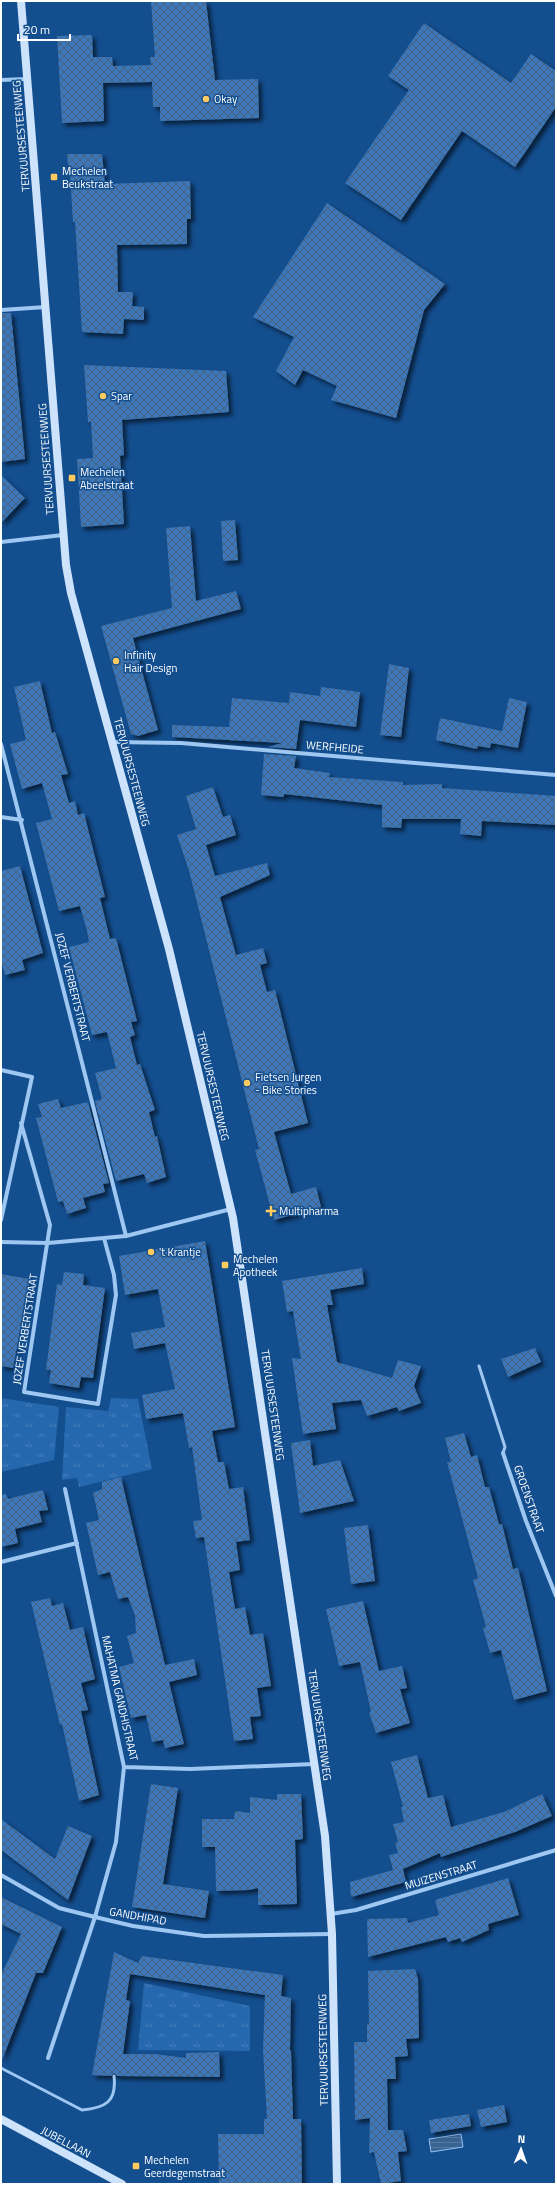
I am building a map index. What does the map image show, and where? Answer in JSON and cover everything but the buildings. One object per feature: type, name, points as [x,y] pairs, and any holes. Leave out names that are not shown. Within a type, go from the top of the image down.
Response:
[{"type":"street","name":"TERVUURSESTEENWEG","points":[[21,1],[63,535],[71,593],[169,949],[231,1209],[325,1836],[332,1934],[337,2184]]},
{"type":"street","points":[[1,80],[27,79]]},
{"type":"street","points":[[1,310],[46,307]]},
{"type":"street","points":[[1,542],[63,535]]},
{"type":"street","name":"WERFHEIDE","points":[[112,742],[181,743],[556,775]]},
{"type":"street","name":"JOZEF VERBERTSTRAAT","points":[[1,744],[22,820],[126,1236]]},
{"type":"street","points":[[1,817],[22,820]]},
{"type":"street","name":"JOZEF VERBERTSTRAAT","points":[[1,1070],[32,1077],[1,1220]]},
{"type":"street","name":"JOZEF VERBERTSTRAAT","points":[[21,1123],[50,1225],[24,1392],[98,1404],[116,1295],[114,1275],[104,1238]]},
{"type":"street","points":[[1,1242],[48,1243],[126,1236],[231,1209]]},
{"type":"street","name":"GROENSTRAAT","points":[[503,1453],[526,1521],[556,1596]]},
{"type":"street","name":"MAHATMA GANDHISTRAAT","points":[[65,1489],[124,1766],[190,1769],[314,1764]]},
{"type":"street","points":[[1,1562],[77,1543]]},
{"type":"street","name":"GANDHIPAD","points":[[124,1766],[116,1842],[95,1917],[134,1926],[204,1936],[332,1934]]},
{"type":"street","name":"MUIZENSTRAAT","points":[[330,1914],[356,1910],[556,1850]]},
{"type":"street","points":[[1,1875],[59,1908],[95,1917],[48,2058]]},
{"type":"street","name":"JUBELLAAN","points":[[1,2119],[122,2184]]},
{"type":"lane","points":[[479,1366],[505,1447],[503,1453]]},
{"type":"lane","points":[[1,2068],[82,2110],[96,2109],[105,2105],[111,2099],[114,2088],[114,2076]]},
{"type":"green space","points":[[1,1398],[59,1407],[54,1460],[1,1472]]},
{"type":"green space","points":[[111,1398],[138,1399],[152,1469],[79,1487],[77,1478],[62,1480],[66,1407],[108,1411]]},
{"type":"green space","points":[[144,1983],[250,2006],[250,2051],[138,2050]]},
{"type":"shaded area","points":[[461,2134],[463,2147],[431,2152],[429,2139]]},
{"type":"place","name":"Okay","points":[[206,99]]},
{"type":"place","name":"Mechelen Beukstraat","points":[[54,177]]},
{"type":"place","name":"Spar","points":[[103,396]]},
{"type":"place","name":"Mechelen Abeelstraat","points":[[72,478]]},
{"type":"place","name":"Infinity Hair Design","points":[[116,661]]},
{"type":"place","name":"Fietsen Jurgen - Bike Stories","points":[[247,1083]]},
{"type":"place","name":"Multipharma","points":[[271,1211]]},
{"type":"place","name":"'t Krantje","points":[[151,1252]]},
{"type":"place","name":"Mechelen Apotheek","points":[[225,1265]]},
{"type":"place","name":"Mechelen Geerdegemstraat","points":[[136,2166]]}]
